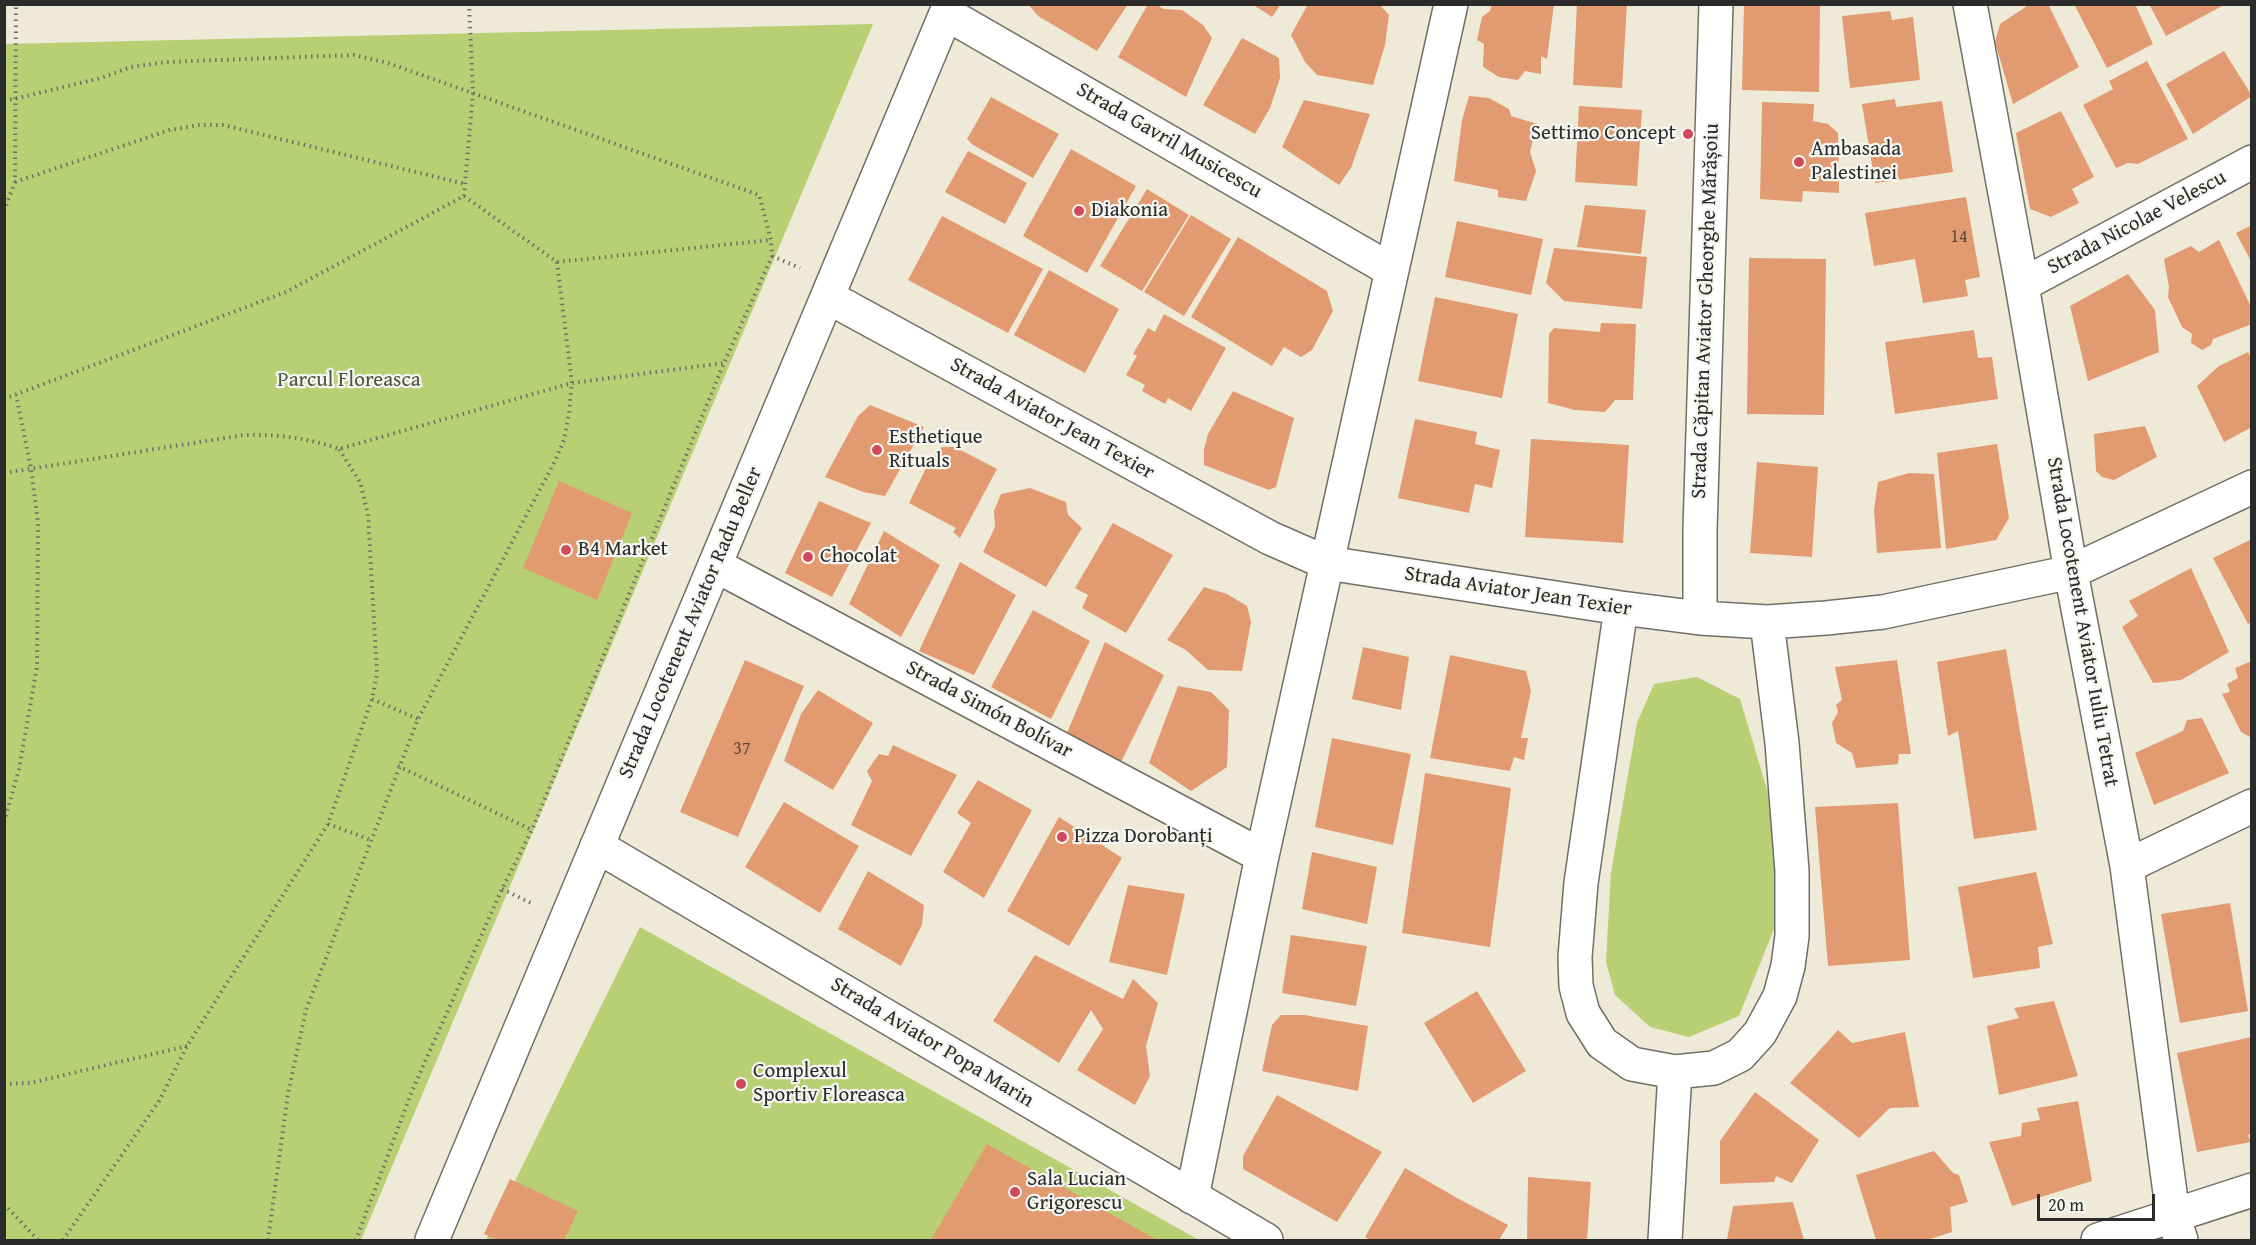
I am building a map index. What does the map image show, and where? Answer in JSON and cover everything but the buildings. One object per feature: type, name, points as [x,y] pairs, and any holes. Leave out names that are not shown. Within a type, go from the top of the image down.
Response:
[{"type":"street","points":[[1192,1197],[1262,856],[1451,4]]},
{"type":"street","name":"Strada Căpitan Aviator Gheorghe Mărășoiu","points":[[1700,618],[1700,530],[1716,4]]},
{"type":"street","name":"Strada Locotenent Aviator Iuliu Tetrat","points":[[1970,4],[2022,285],[2071,572],[2127,866],[2177,1228]]},
{"type":"street","name":"Strada Gavril Musicescu","points":[[949,9],[1391,270]]},
{"type":"street","name":"Strada Locotenent Aviator Radu Beller","points":[[432,1240],[949,9]]},
{"type":"street","name":"Strada Nicolae Velescu","points":[[2022,285],[2252,162]]},
{"type":"street","name":"Strada Aviator Jean Texier","points":[[828,297],[1270,538],[1327,563],[1621,608],[1700,618],[1767,622],[1883,612],[2071,572],[2252,487]]},
{"type":"street","name":"Strada Simón Bolívar","points":[[715,565],[1262,856]]},
{"type":"street","points":[[1621,608],[1581,883],[1575,957],[1576,986],[1582,1013],[1602,1043],[1632,1064],[1675,1071],[1714,1068],[1740,1055],[1760,1033],[1779,996],[1788,966],[1792,936],[1792,871],[1782,743],[1767,622]]},
{"type":"street","points":[[2127,866],[2252,806]]},
{"type":"street","name":"Strada Aviator Popa Marin","points":[[597,846],[1266,1240]]},
{"type":"street","points":[[1665,1240],[1675,1071]]},
{"type":"street","points":[[2098,1240],[2177,1228],[2252,1190]]},
{"type":"path","points":[[4,211],[15,182],[16,4]]},
{"type":"path","points":[[464,196],[473,93],[469,4]]},
{"type":"path","points":[[4,100],[101,78],[131,67],[166,62],[354,55],[388,63],[759,195],[771,240],[772,256],[724,363],[532,830],[502,889],[412,1091],[356,1240]]},
{"type":"path","points":[[15,182],[170,130],[223,125],[465,184]]},
{"type":"path","points":[[464,196],[557,262],[771,240]]},
{"type":"path","points":[[4,399],[286,292],[464,196]]},
{"type":"path","points":[[268,1240],[288,1093],[306,1010],[418,719],[554,463],[564,440],[572,383],[557,262]]},
{"type":"path","points":[[4,473],[244,435],[267,434],[319,442],[339,449],[572,383],[724,363]]},
{"type":"path","points":[[4,822],[19,769],[37,667],[38,523],[31,468],[16,395]]},
{"type":"path","points":[[63,1240],[159,1101],[187,1046],[328,824],[372,699],[378,674],[368,514],[360,482],[339,449]]},
{"type":"path","points":[[372,699],[418,719]]},
{"type":"path","points":[[398,766],[532,830]]},
{"type":"path","points":[[328,824],[370,840]]},
{"type":"path","points":[[4,1084],[30,1083],[187,1046]]},
{"type":"path","points":[[4,1203],[39,1240]]},
{"type":"green space","name":"Parcul Floreasca","points":[[873,24],[361,1240],[5,1240],[4,44]]},
{"type":"green space","points":[[1697,677],[1740,699],[1777,823],[1776,924],[1739,1016],[1689,1037],[1650,1027],[1615,995],[1606,962],[1611,872],[1637,723],[1654,684]]},
{"type":"green space","name":"Complexul Sportiv Floreasca","points":[[640,927],[1199,1240],[486,1240]]},
{"type":"place","name":"Settimo Concept","points":[[1688,134]]},
{"type":"place","name":"Ambasada Palestinei","points":[[1799,162]]},
{"type":"place","name":"Diakonia","points":[[1079,211]]},
{"type":"place","name":"Esthetique Rituals","points":[[877,450]]},
{"type":"place","name":"B4 Market","points":[[566,550]]},
{"type":"place","name":"Chocolat","points":[[808,557]]},
{"type":"place","name":"Pizza Dorobanți","points":[[1062,837]]},
{"type":"place","name":"Complexul Sportiv Floreasca","points":[[741,1084]]},
{"type":"place","name":"Sala Lucian Grigorescu","points":[[1015,1192]]}]
